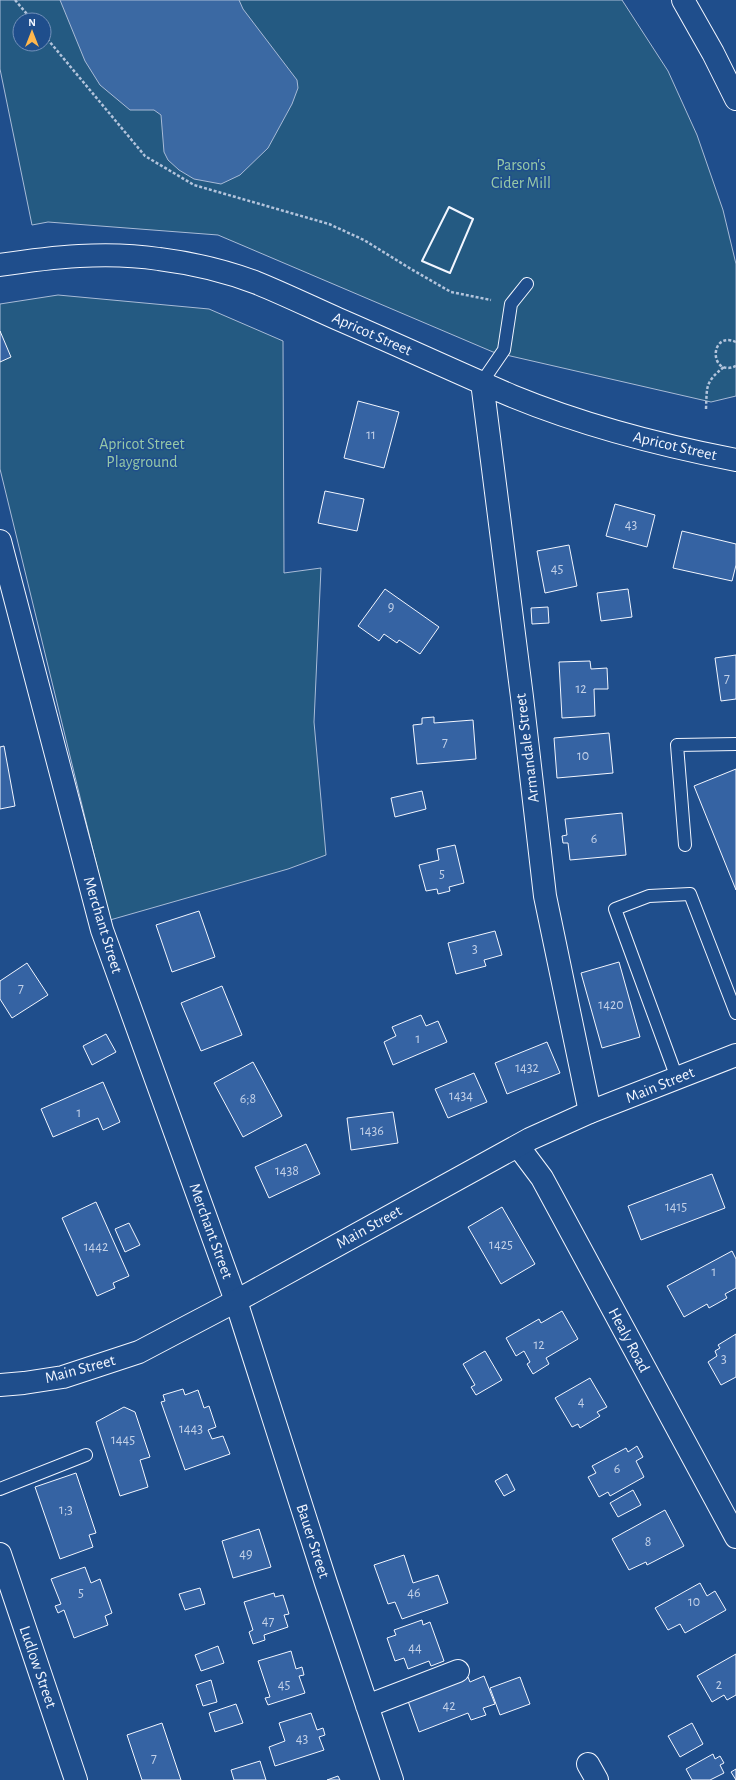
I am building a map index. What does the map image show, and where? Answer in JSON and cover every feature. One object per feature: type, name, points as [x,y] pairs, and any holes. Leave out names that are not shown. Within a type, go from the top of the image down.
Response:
[{"type":"main road","points":[[683,0],[713,53],[736,99]]},
{"type":"main road","name":"Apricot Street","points":[[0,265],[82,256],[110,256],[156,258],[205,267],[255,282],[543,408],[602,428],[693,451],[736,460]]},
{"type":"main road","name":"Armandale Street","points":[[482,382],[522,697],[544,896],[590,1112]]},
{"type":"main road","name":"Merchant Street","points":[[0,541],[102,930],[236,1301]]},
{"type":"main road","name":"Main Street","points":[[0,1384],[24,1383],[63,1377],[139,1352],[236,1301],[518,1146],[590,1112],[736,1055]]},
{"type":"main road","name":"Healy Road","points":[[518,1146],[542,1178],[736,1537]]},
{"type":"main road","name":"Bauer Street","points":[[236,1301],[326,1582],[392,1780]]},
{"type":"main road","name":"Ludlow Street","points":[[0,1554],[76,1780]]},
{"type":"main road","points":[[367,1706],[458,1670]]},
{"type":"lane","points":[[482,382],[504,350],[511,304],[527,284]]},
{"type":"lane","points":[[685,845],[677,745],[736,744]]},
{"type":"lane","points":[[677,1078],[615,909],[649,896],[690,894],[736,1013]]},
{"type":"lane","points":[[0,1489],[86,1455]]},
{"type":"path","points":[[15,0],[25,12]]},
{"type":"path","points":[[52,45],[145,156],[194,185],[329,224],[364,240],[451,292],[511,304]]},
{"type":"path","points":[[736,342],[728,340],[719,344],[716,347],[715,356],[717,361],[724,367],[729,368],[736,366]]},
{"type":"path","points":[[706,409],[707,385],[714,375],[724,367]]},
{"type":"green space","name":"Parson's Cider Mill","points":[[0,0],[622,0],[668,71],[697,135],[723,210],[736,264],[736,396],[711,402],[493,352],[218,235],[48,222],[32,225],[0,69]]},
{"type":"green space","name":"Apricot Street Playground","points":[[58,295],[209,309],[283,341],[284,573],[321,568],[314,722],[326,855],[288,869],[110,920],[0,469],[0,304]]},
{"type":"shaded area","points":[[60,0],[239,0],[243,9],[297,80],[298,88],[292,104],[268,148],[240,175],[221,184],[194,179],[179,170],[168,160],[164,152],[161,115],[154,110],[130,110],[100,85],[85,61]]},
{"type":"building","points":[[0,331],[11,357],[0,362]]},
{"type":"building","points":[[358,401],[399,412],[384,468],[344,458]]},
{"type":"building","points":[[325,491],[364,499],[357,531],[318,523]]},
{"type":"building","points":[[615,504],[655,515],[647,547],[606,536]]},
{"type":"building","points":[[682,531],[736,544],[736,565],[732,581],[673,568]]},
{"type":"building","points":[[569,545],[577,586],[545,593],[537,551]]},
{"type":"building","points":[[385,589],[439,627],[420,654],[399,640],[397,643],[384,634],[379,641],[358,626]]},
{"type":"building","points":[[628,589],[632,617],[601,621],[597,593]]},
{"type":"building","points":[[548,607],[549,623],[532,624],[531,608]]},
{"type":"building","points":[[736,655],[736,699],[721,701],[715,658]]},
{"type":"building","points":[[590,661],[591,669],[607,668],[608,689],[594,689],[595,716],[562,718],[559,662]]},
{"type":"building","points":[[434,717],[434,723],[473,720],[476,759],[417,764],[413,725],[422,724],[422,718]]},
{"type":"building","points":[[609,733],[613,773],[557,778],[554,738]]},
{"type":"building","points":[[4,746],[15,806],[0,809],[0,747]]},
{"type":"building","points":[[736,769],[736,890],[694,786]]},
{"type":"building","points":[[422,791],[426,809],[395,817],[391,798]]},
{"type":"building","points":[[622,813],[626,855],[570,860],[568,843],[563,843],[562,836],[567,835],[565,819]]},
{"type":"building","points":[[455,845],[464,883],[449,887],[450,891],[438,894],[437,889],[426,891],[419,865],[439,860],[437,849]]},
{"type":"building","points":[[199,911],[215,957],[172,972],[156,925]]},
{"type":"building","points":[[495,931],[502,955],[484,960],[486,966],[456,974],[448,943]]},
{"type":"building","points":[[619,962],[640,1037],[602,1048],[581,973]]},
{"type":"building","points":[[27,963],[48,995],[12,1018],[0,999],[0,981]]},
{"type":"building","points":[[222,986],[242,1035],[201,1051],[181,1003]]},
{"type":"building","points":[[421,1015],[426,1026],[438,1021],[447,1042],[393,1065],[384,1042],[396,1036],[392,1027]]},
{"type":"building","points":[[106,1034],[116,1052],[92,1065],[83,1046]]},
{"type":"building","points":[[547,1042],[560,1073],[507,1094],[495,1063]]},
{"type":"building","points":[[253,1062],[282,1116],[243,1137],[214,1083]]},
{"type":"building","points":[[474,1073],[487,1102],[448,1118],[435,1089]]},
{"type":"building","points":[[103,1082],[120,1122],[103,1130],[98,1118],[53,1137],[41,1109]]},
{"type":"building","points":[[393,1112],[398,1143],[351,1150],[347,1118]]},
{"type":"building","points":[[306,1144],[320,1174],[269,1198],[255,1167]]},
{"type":"building","points":[[712,1174],[725,1208],[641,1240],[628,1206]]},
{"type":"building","points":[[96,1202],[129,1276],[113,1283],[115,1288],[97,1296],[62,1218]]},
{"type":"building","points":[[502,1207],[535,1264],[501,1284],[468,1227]]},
{"type":"building","points":[[129,1223],[140,1245],[125,1252],[115,1229]]},
{"type":"building","points":[[732,1251],[736,1259],[736,1288],[725,1294],[727,1298],[709,1308],[707,1304],[684,1317],[667,1286]]},
{"type":"building","points":[[562,1311],[578,1339],[546,1358],[549,1364],[533,1374],[527,1364],[530,1362],[524,1351],[516,1356],[506,1338],[539,1319],[541,1323]]},
{"type":"building","points":[[736,1334],[736,1377],[721,1385],[708,1362],[717,1356],[715,1351],[720,1348],[718,1345]]},
{"type":"building","points":[[485,1351],[502,1380],[476,1395],[471,1387],[475,1385],[463,1364]]},
{"type":"building","points":[[590,1378],[607,1407],[597,1412],[600,1416],[580,1428],[578,1424],[572,1427],[555,1398]]},
{"type":"building","points":[[183,1389],[185,1395],[198,1390],[204,1408],[209,1406],[216,1427],[208,1430],[212,1439],[223,1436],[230,1454],[185,1470],[161,1402],[165,1401],[163,1395]]},
{"type":"building","points":[[124,1407],[135,1412],[150,1457],[140,1460],[148,1487],[120,1496],[96,1422]]},
{"type":"building","points":[[637,1446],[643,1457],[636,1461],[644,1477],[610,1496],[608,1492],[599,1497],[588,1477],[596,1473],[592,1466],[626,1448],[628,1452]]},
{"type":"building","points":[[76,1473],[96,1533],[89,1535],[93,1547],[60,1559],[35,1487]]},
{"type":"building","points":[[507,1474],[515,1490],[504,1496],[495,1481]]},
{"type":"building","points":[[633,1490],[641,1505],[618,1517],[610,1503]]},
{"type":"building","points":[[665,1510],[684,1546],[647,1565],[646,1562],[629,1570],[612,1539]]},
{"type":"building","points":[[259,1529],[271,1567],[233,1578],[222,1541]]},
{"type":"building","points":[[404,1555],[413,1583],[438,1575],[448,1603],[402,1619],[395,1602],[388,1604],[374,1565]]},
{"type":"building","points":[[85,1567],[91,1583],[100,1579],[112,1613],[105,1616],[108,1625],[74,1638],[64,1610],[58,1613],[55,1606],[61,1604],[51,1579]]},
{"type":"building","points":[[700,1583],[707,1596],[715,1591],[726,1610],[685,1633],[680,1624],[668,1630],[655,1608]]},
{"type":"building","points":[[200,1588],[205,1604],[185,1610],[179,1594]]},
{"type":"building","points":[[274,1593],[275,1597],[283,1595],[289,1614],[284,1615],[288,1627],[264,1635],[265,1640],[253,1644],[249,1632],[253,1630],[244,1602]]},
{"type":"building","points":[[422,1620],[423,1625],[430,1622],[444,1661],[431,1666],[429,1661],[408,1669],[404,1658],[395,1661],[387,1638],[396,1635],[394,1630]]},
{"type":"building","points":[[218,1646],[224,1663],[201,1671],[195,1655]]},
{"type":"building","points":[[291,1651],[296,1669],[302,1667],[304,1675],[299,1676],[305,1693],[268,1705],[265,1698],[270,1697],[258,1661]]},
{"type":"building","points":[[736,1654],[736,1695],[727,1700],[724,1695],[712,1702],[697,1676]]},
{"type":"building","points":[[484,1676],[495,1704],[483,1708],[486,1715],[471,1720],[468,1713],[419,1732],[408,1701],[468,1677],[470,1682]]},
{"type":"building","points":[[520,1677],[530,1704],[500,1715],[490,1688]]},
{"type":"building","points":[[211,1680],[217,1702],[203,1706],[196,1685]]},
{"type":"building","points":[[236,1704],[243,1723],[215,1732],[209,1713]]},
{"type":"building","points":[[311,1713],[317,1730],[323,1728],[325,1735],[319,1737],[324,1750],[275,1766],[269,1747],[285,1741],[279,1723]]},
{"type":"building","points":[[162,1723],[181,1780],[142,1780],[127,1735]]},
{"type":"building","points":[[692,1723],[703,1744],[680,1757],[668,1736]]},
{"type":"building","points":[[713,1754],[715,1759],[720,1756],[724,1763],[720,1765],[724,1773],[710,1780],[692,1780],[686,1769]]},
{"type":"building","points":[[260,1761],[266,1780],[234,1780],[231,1770]]},
{"type":"building","points":[[736,1769],[736,1780],[731,1772]]},
{"type":"building","points":[[338,1776],[340,1780],[327,1780]]},
{"type":"wall","points":[[449,207],[473,219],[450,273],[422,261],[449,207]]}]
